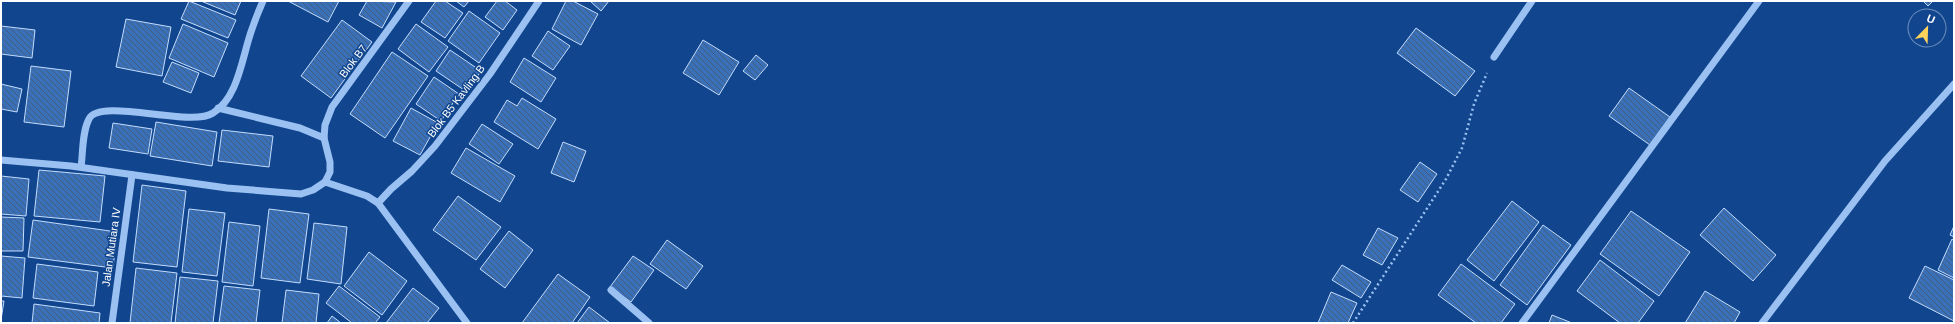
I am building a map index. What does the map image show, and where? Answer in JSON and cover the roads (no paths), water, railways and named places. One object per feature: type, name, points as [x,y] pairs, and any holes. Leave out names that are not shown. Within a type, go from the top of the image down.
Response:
[{"type":"street","points":[[81,167],[89,119],[93,114],[99,111],[206,116],[213,114],[225,101],[238,75],[252,28],[263,1]]},
{"type":"street","name":"Blok B7","points":[[324,138],[325,125],[332,107],[409,1]]},
{"type":"street","name":"Blok B5 Kavling B","points":[[378,203],[391,189],[412,171],[435,146],[490,74],[540,1]]},
{"type":"street","points":[[1494,57],[1532,1]]},
{"type":"street","points":[[1522,323],[1759,1]]},
{"type":"street","points":[[1762,323],[1885,161],[1954,84]]},
{"type":"street","points":[[1,160],[81,167],[227,188],[301,194],[313,190],[325,182],[330,172],[330,162],[324,138],[300,128],[218,108]]},
{"type":"street","name":"Jalan Mutiara IV","points":[[112,323],[132,175]]},
{"type":"street","points":[[325,182],[367,196],[378,203],[467,323]]},
{"type":"street","points":[[611,290],[649,323]]}]
